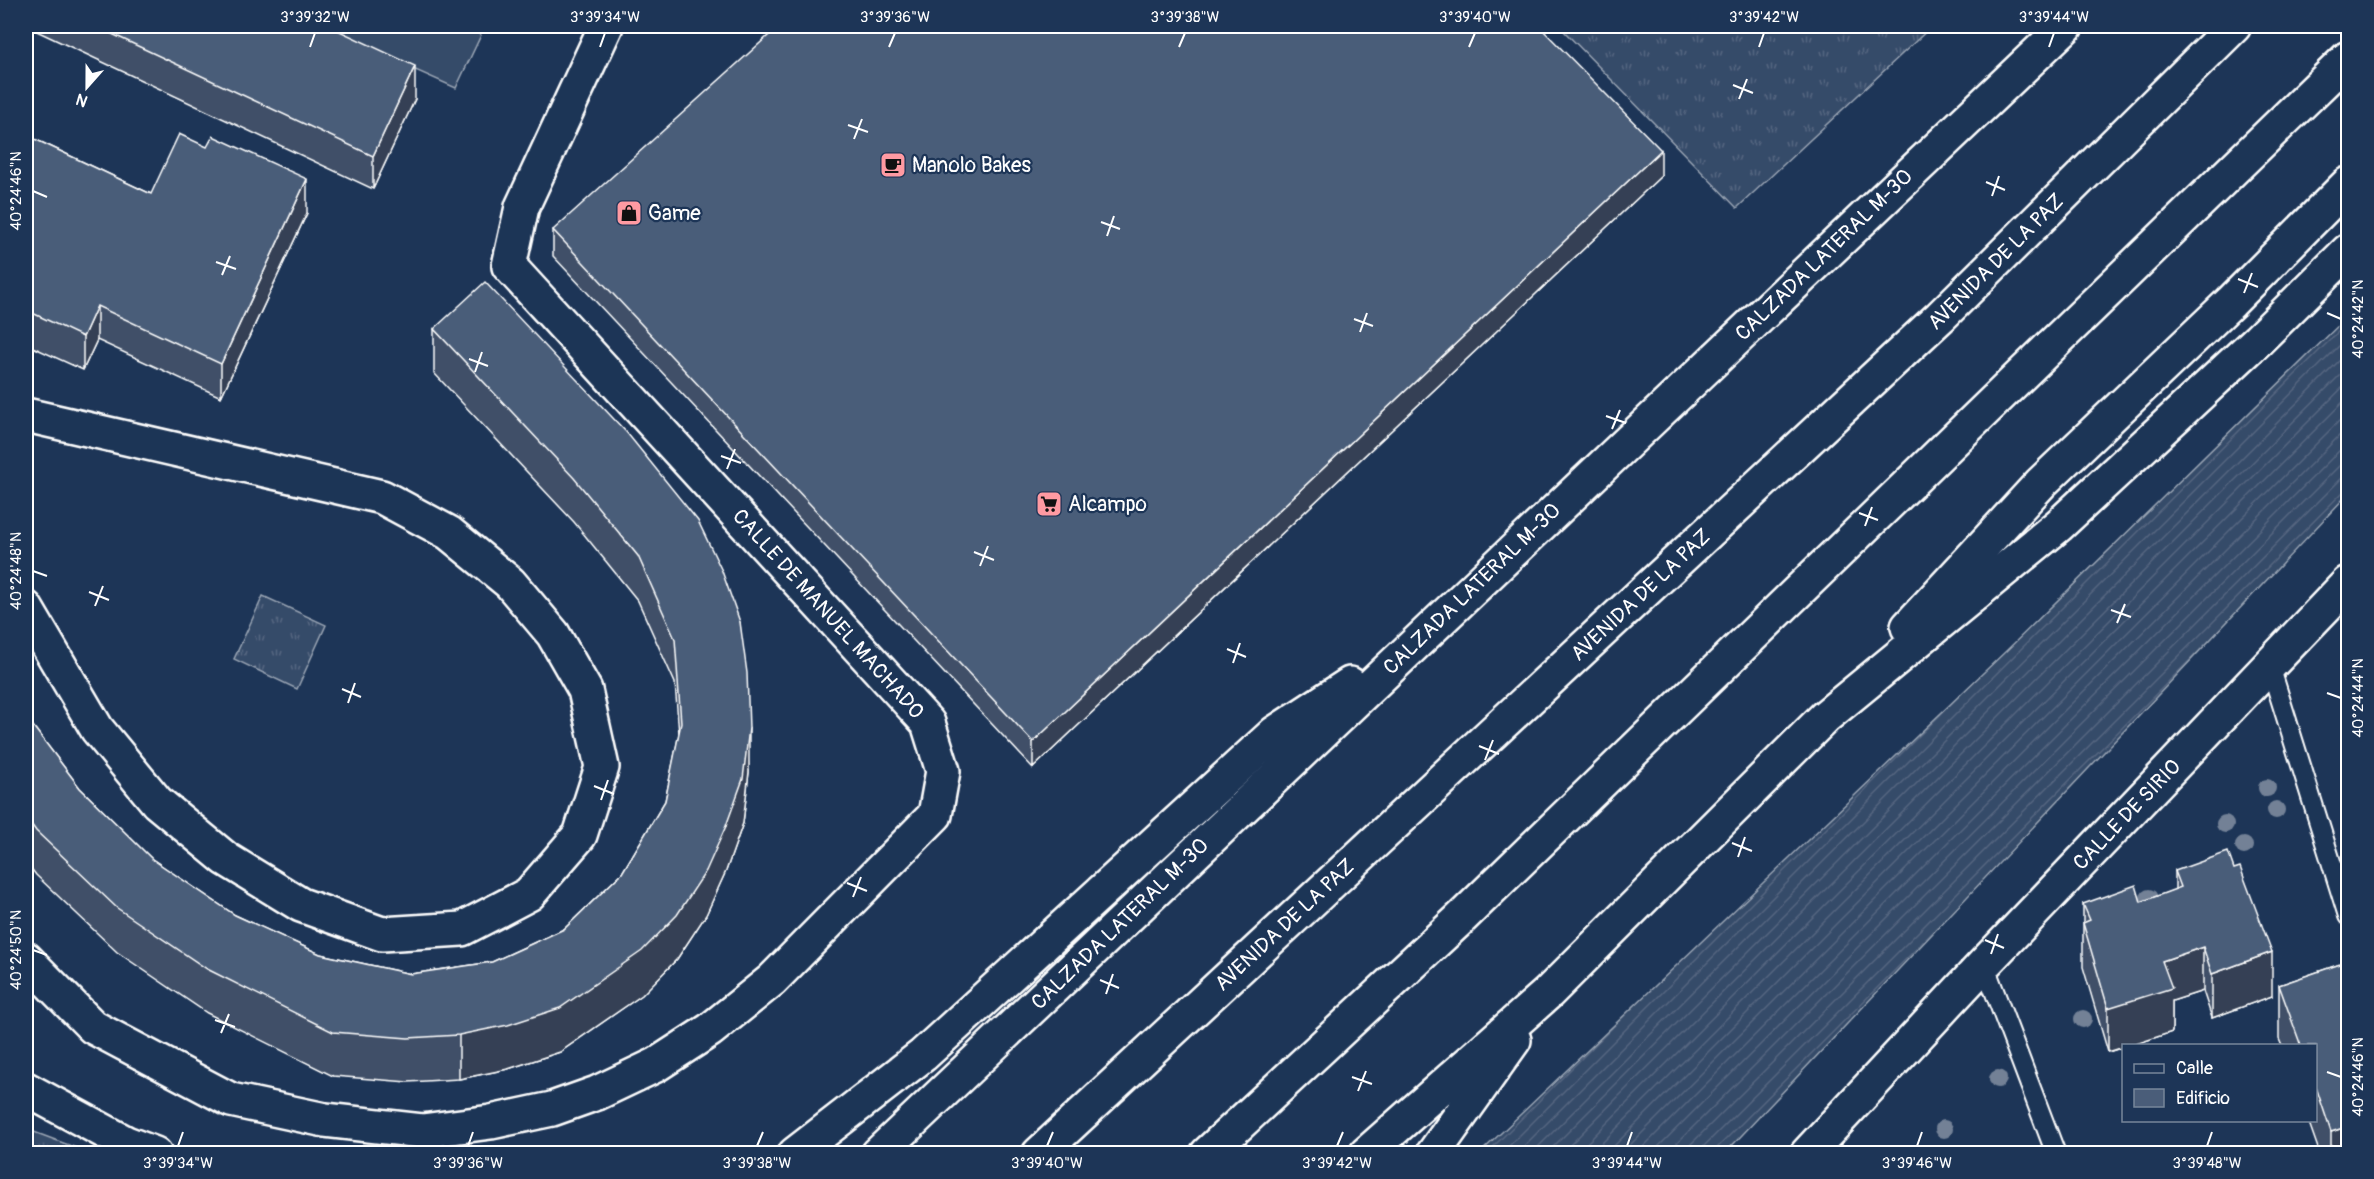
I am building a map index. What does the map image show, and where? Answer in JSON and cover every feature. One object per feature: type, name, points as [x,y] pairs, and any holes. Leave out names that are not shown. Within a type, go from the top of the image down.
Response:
[{"type":"main road","name":"CALZADA LATERAL M-30","points":[[878,1154],[2066,26]]},
{"type":"main road","name":"AVENIDA DE LA PAZ","points":[[1039,1154],[1940,317],[2234,26]]},
{"type":"main road","name":"CALLE DE MANUEL MACHADO","points":[[26,959],[93,1027],[231,1100],[325,1120],[422,1131],[491,1122],[552,1109],[597,1093],[656,1065],[710,1030],[772,980],[935,815],[943,771],[927,723],[509,266],[522,207],[597,28]]},
{"type":"main road","points":[[1207,1154],[1466,912],[2349,58]]},
{"type":"main road","points":[[1366,1154],[1548,993],[1826,717],[2041,483],[2231,302],[2349,184]]},
{"type":"main road","points":[[1826,717],[2059,525],[2258,340],[2349,251]]},
{"type":"main road","points":[[26,415],[382,497],[449,533],[510,583],[553,634],[585,690],[602,768],[580,835],[529,894],[462,929],[382,934],[301,905],[226,859],[157,802],[97,729],[26,608]]},
{"type":"main road","name":"CALLE DE SIRIO","points":[[1806,1154],[1984,963],[2349,584]]},
{"type":"main road","points":[[795,1154],[923,1055],[1275,733],[1422,637]]},
{"type":"main road","points":[[1433,1154],[1548,993]]},
{"type":"main road","points":[[26,1089],[126,1143],[155,1154]]},
{"type":"lane","points":[[2270,666],[2349,916]]},
{"type":"lane","points":[[1984,963],[2056,1154]]},
{"type":"green space","points":[[333,26],[462,26],[481,35],[456,88],[330,32]]},
{"type":"green space","points":[[1559,26],[1932,26],[1737,208]]},
{"type":"green space","points":[[2348,316],[2348,494],[1725,1153],[1480,1153],[2005,652]]},
{"type":"green space","points":[[263,596],[326,625],[297,689],[234,659]]},
{"type":"green space","points":[[26,1129],[90,1153],[26,1153]]},
{"type":"building","points":[[95,26],[329,26],[415,66],[373,156]]},
{"type":"building","name":"Alcampo","points":[[779,26],[1539,26],[1661,150],[1033,742],[553,230]]},
{"type":"building","points":[[179,134],[207,147],[213,136],[307,179],[221,364],[97,306],[83,337],[26,310],[26,135],[151,194]]},
{"type":"building","points":[[485,282],[627,433],[698,521],[722,571],[740,622],[747,673],[749,728],[743,779],[706,871],[677,915],[642,951],[560,1008],[508,1025],[459,1035],[408,1038],[333,1032],[207,969],[117,908],[36,831],[26,817],[26,717],[80,788],[152,859],[235,915],[320,954],[411,974],[492,962],[564,929],[622,873],[665,801],[681,723],[675,639],[638,556],[574,478],[434,329]]},
{"type":"building","points":[[2228,852],[2234,869],[2240,867],[2272,952],[2212,974],[2203,947],[2162,961],[2172,988],[2108,1008],[2083,923],[2090,920],[2083,904],[2136,885],[2141,902],[2181,887],[2175,871]]},
{"type":"building","points":[[2349,961],[2349,1020],[2343,1023],[2349,1038],[2349,1126],[2331,1132],[2317,1090],[2317,1044],[2300,1044],[2279,985]]},
{"type":"building","points":[[1949,1146],[1952,1154],[1929,1154]]},
{"type":"place","name":"Manolo Bakes","points":[[893,165]]},
{"type":"place","name":"Game","points":[[629,213]]},
{"type":"place","name":"Alcampo","points":[[1049,504]]}]
